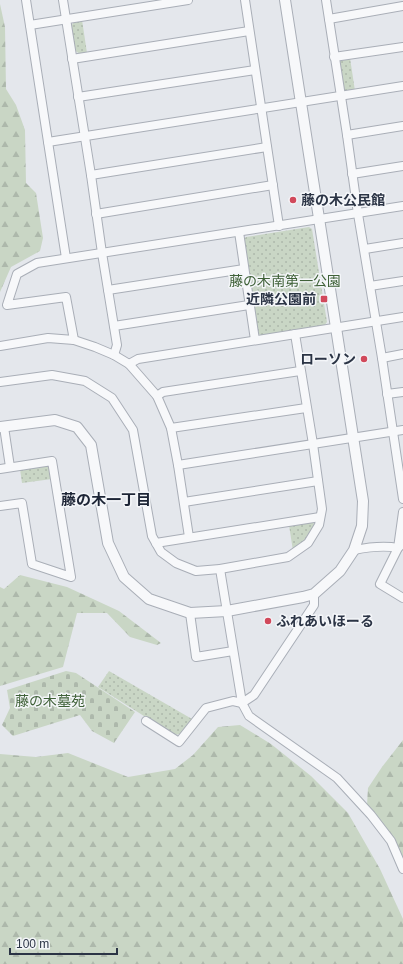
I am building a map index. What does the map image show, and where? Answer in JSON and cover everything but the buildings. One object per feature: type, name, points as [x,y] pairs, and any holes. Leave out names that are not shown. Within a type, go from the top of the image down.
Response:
[{"type":"street","points":[[26,0],[66,258]]},
{"type":"street","points":[[63,0],[117,345],[114,355]]},
{"type":"street","points":[[30,25],[188,0]]},
{"type":"street","points":[[244,0],[279,226]]},
{"type":"street","points":[[10,467],[2,427],[55,420],[76,427],[91,445],[108,543],[124,577],[149,599],[190,613],[227,611],[314,594],[340,571],[354,550],[362,526],[363,501],[285,0]]},
{"type":"street","points":[[326,0],[358,214],[365,250],[393,432],[401,469],[403,499]]},
{"type":"street","points":[[329,18],[403,6]]},
{"type":"street","points":[[72,58],[249,31]]},
{"type":"street","points":[[334,57],[403,46]]},
{"type":"street","points":[[78,97],[255,70]]},
{"type":"street","points":[[48,142],[403,86]]},
{"type":"street","points":[[347,135],[403,126]]},
{"type":"street","points":[[91,175],[267,147]]},
{"type":"street","points":[[352,174],[403,166]]},
{"type":"street","points":[[96,214],[273,185]]},
{"type":"street","points":[[74,340],[66,297],[7,305],[17,274],[37,263],[403,206]]},
{"type":"street","points":[[239,232],[255,340]]},
{"type":"street","points":[[365,250],[403,243]]},
{"type":"street","points":[[108,290],[244,269]]},
{"type":"street","points":[[370,286],[403,281]]},
{"type":"street","points":[[114,326],[249,305]]},
{"type":"street","points":[[129,364],[138,359],[403,317]]},
{"type":"street","points":[[0,382],[52,375],[85,381],[112,398],[133,430],[152,536],[161,552],[176,564],[196,571],[220,569],[288,557],[308,543],[319,525],[322,510],[295,334]]},
{"type":"street","points":[[0,346],[48,338],[74,340],[95,346],[129,364],[157,396],[171,428],[189,537]]},
{"type":"street","points":[[382,358],[403,354]]},
{"type":"street","points":[[157,396],[163,392],[300,371]]},
{"type":"street","points":[[387,394],[403,392]]},
{"type":"street","points":[[171,428],[306,408]]},
{"type":"street","points":[[178,465],[403,430]]},
{"type":"street","points":[[0,469],[52,461],[71,578],[32,564],[22,503],[0,506]]},
{"type":"street","points":[[184,502],[318,481]]},
{"type":"street","points":[[403,512],[401,546],[403,556]]},
{"type":"street","points":[[156,543],[320,517]]},
{"type":"street","points":[[354,550],[401,546]]},
{"type":"street","points":[[401,546],[380,584],[403,598]]},
{"type":"street","points":[[220,569],[242,703],[249,716],[337,778],[371,815],[391,842],[403,869]]},
{"type":"street","points":[[146,721],[179,742],[206,708],[233,701],[242,703],[254,695],[314,605],[314,594]]},
{"type":"street","points":[[190,613],[196,658],[233,651]]},
{"type":"green space","points":[[0,4],[5,27],[6,89],[16,105],[25,130],[26,183],[36,193],[43,238],[40,251],[11,267],[0,292]]},
{"type":"green space","points":[[82,20],[87,53],[80,54],[74,50],[71,26],[75,21]]},
{"type":"green space","points":[[350,58],[355,91],[347,92],[342,88],[339,63],[341,59]]},
{"type":"green space","name":"藤の木南第一公園","points":[[309,227],[312,229],[327,322],[324,326],[263,336],[257,333],[243,240],[246,237]]},
{"type":"green space","points":[[46,465],[50,468],[52,479],[22,483],[20,469]]},
{"type":"green space","points":[[312,521],[315,525],[305,541],[293,551],[289,525]]},
{"type":"green space","points":[[20,575],[67,587],[119,611],[161,643],[157,645],[130,637],[107,613],[77,613],[63,667],[0,686],[0,587],[4,589]]},
{"type":"green space","name":"藤の木墓苑","points":[[66,671],[76,673],[135,712],[114,743],[92,731],[80,715],[13,736],[2,725],[10,708],[7,690]]},
{"type":"green space","points":[[109,671],[192,719],[181,734],[174,735],[98,687]]},
{"type":"green space","points":[[240,725],[271,744],[311,776],[348,813],[380,869],[403,919],[403,964],[0,964],[0,754],[36,757],[68,753],[128,777],[175,769],[193,755],[218,727]]},
{"type":"green space","points":[[403,740],[403,861],[367,805],[368,788]]},
{"type":"place","name":"藤の木公民館","points":[[293,200]]},
{"type":"place","name":"近隣公園前","points":[[324,299]]},
{"type":"place","name":"ローソン","points":[[364,359]]},
{"type":"place","name":"ふれあいほーる","points":[[268,621]]},
{"type":"district","name":"藤の木一丁目","points":[[106,500]]}]
